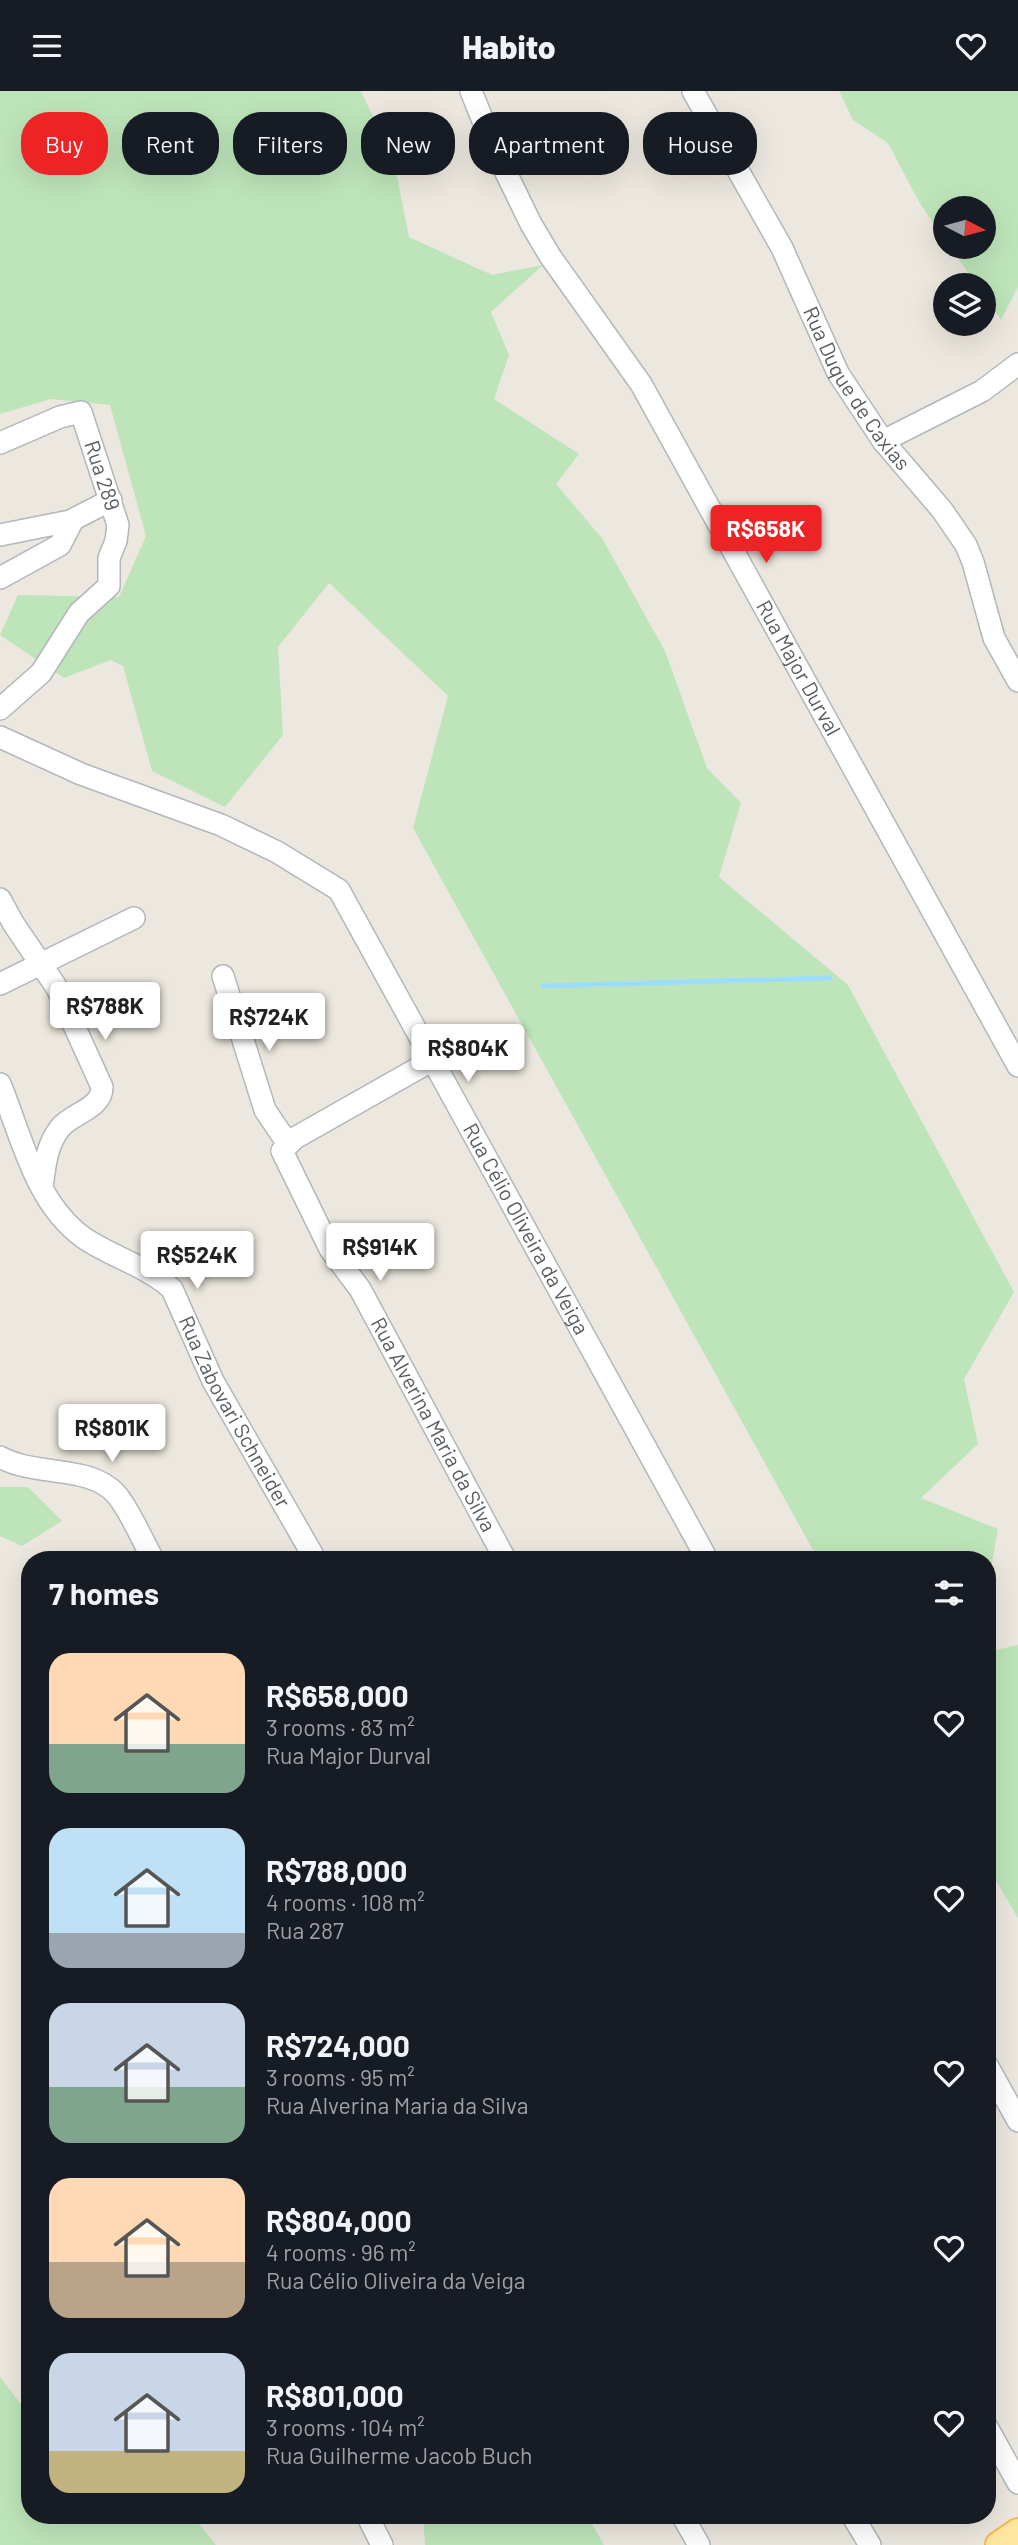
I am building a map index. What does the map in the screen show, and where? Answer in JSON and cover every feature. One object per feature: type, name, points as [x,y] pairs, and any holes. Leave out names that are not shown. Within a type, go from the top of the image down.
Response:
[{"type":"main road","points":[[999,2545],[1018,2534]]},
{"type":"main road","points":[[1007,2545],[1018,2534]]},
{"type":"street","name":"Rua Major Durval","points":[[471,91],[494,148],[531,224],[550,256],[641,384],[1018,1066]]},
{"type":"street","name":"Rua Duque de Caxias","points":[[693,91],[782,248],[838,373],[883,441],[942,510],[966,545],[994,638],[1018,681]]},
{"type":"street","points":[[883,441],[982,391],[1018,364]]},
{"type":"street","name":"Rua 289","points":[[0,443],[60,417],[81,412],[118,525],[116,541],[109,558],[108,586],[79,613],[40,673],[0,709]]},
{"type":"street","points":[[0,535],[73,520],[111,500]]},
{"type":"street","points":[[0,578],[60,545],[73,520]]},
{"type":"street","name":"Rua Célio Oliveira da Veiga","points":[[0,737],[81,774],[220,825],[277,852],[339,890],[703,1551]]},
{"type":"street","points":[[0,899],[67,1007],[98,1075],[102,1095],[97,1102],[61,1127],[47,1154],[42,1187]]},
{"type":"street","points":[[0,984],[134,918]]},
{"type":"street","points":[[223,976],[265,1109],[288,1144],[431,1061]]},
{"type":"street","name":"Rua Zabovari Schneider","points":[[0,1084],[35,1177],[69,1225],[103,1250],[164,1281],[172,1289],[224,1403],[310,1551]]},
{"type":"street","name":"Rua Alverina Maria da Silva","points":[[288,1144],[282,1151],[304,1199],[330,1248],[360,1289],[501,1551]]},
{"type":"street","points":[[0,1457],[29,1468],[90,1477],[105,1484],[118,1495],[149,1551]]},
{"type":"street","points":[[996,2081],[1018,2121]]},
{"type":"street","points":[[996,2443],[1018,2483]]},
{"type":"street","points":[[372,2524],[382,2545]]},
{"type":"street","points":[[687,2524],[699,2545]]},
{"type":"street","points":[[857,2524],[870,2545]]},
{"type":"green space","points":[[0,91],[361,91],[371,112],[361,112],[361,175],[397,175],[409,237],[492,275],[543,265],[491,312],[509,355],[494,399],[579,454],[556,484],[602,538],[665,651],[707,768],[741,803],[719,877],[848,985],[1014,1292],[964,1379],[978,1444],[921,1498],[998,1529],[994,1551],[814,1551],[413,828],[448,696],[329,583],[278,647],[283,735],[225,807],[152,771],[123,666],[111,660],[64,678],[0,635],[18,595],[119,597],[146,536],[110,405],[51,399],[0,414]]},
{"type":"green space","points":[[839,91],[1018,91],[1018,287],[1001,320],[996,313],[996,273],[968,273],[959,259],[996,259],[996,196],[933,196],[933,222],[888,143],[853,120]]},
{"type":"green space","points":[[0,1487],[28,1487],[62,1521],[22,1546],[0,1536]]},
{"type":"green space","points":[[1018,1645],[1018,1918],[996,1880],[996,1650]]},
{"type":"green space","points":[[0,2377],[21,2404],[21,2524],[199,2524],[216,2545],[0,2545]]},
{"type":"green space","points":[[424,2524],[592,2524],[604,2545],[425,2545]]},
{"type":"waterway","points":[[543,986],[830,978]]}]
